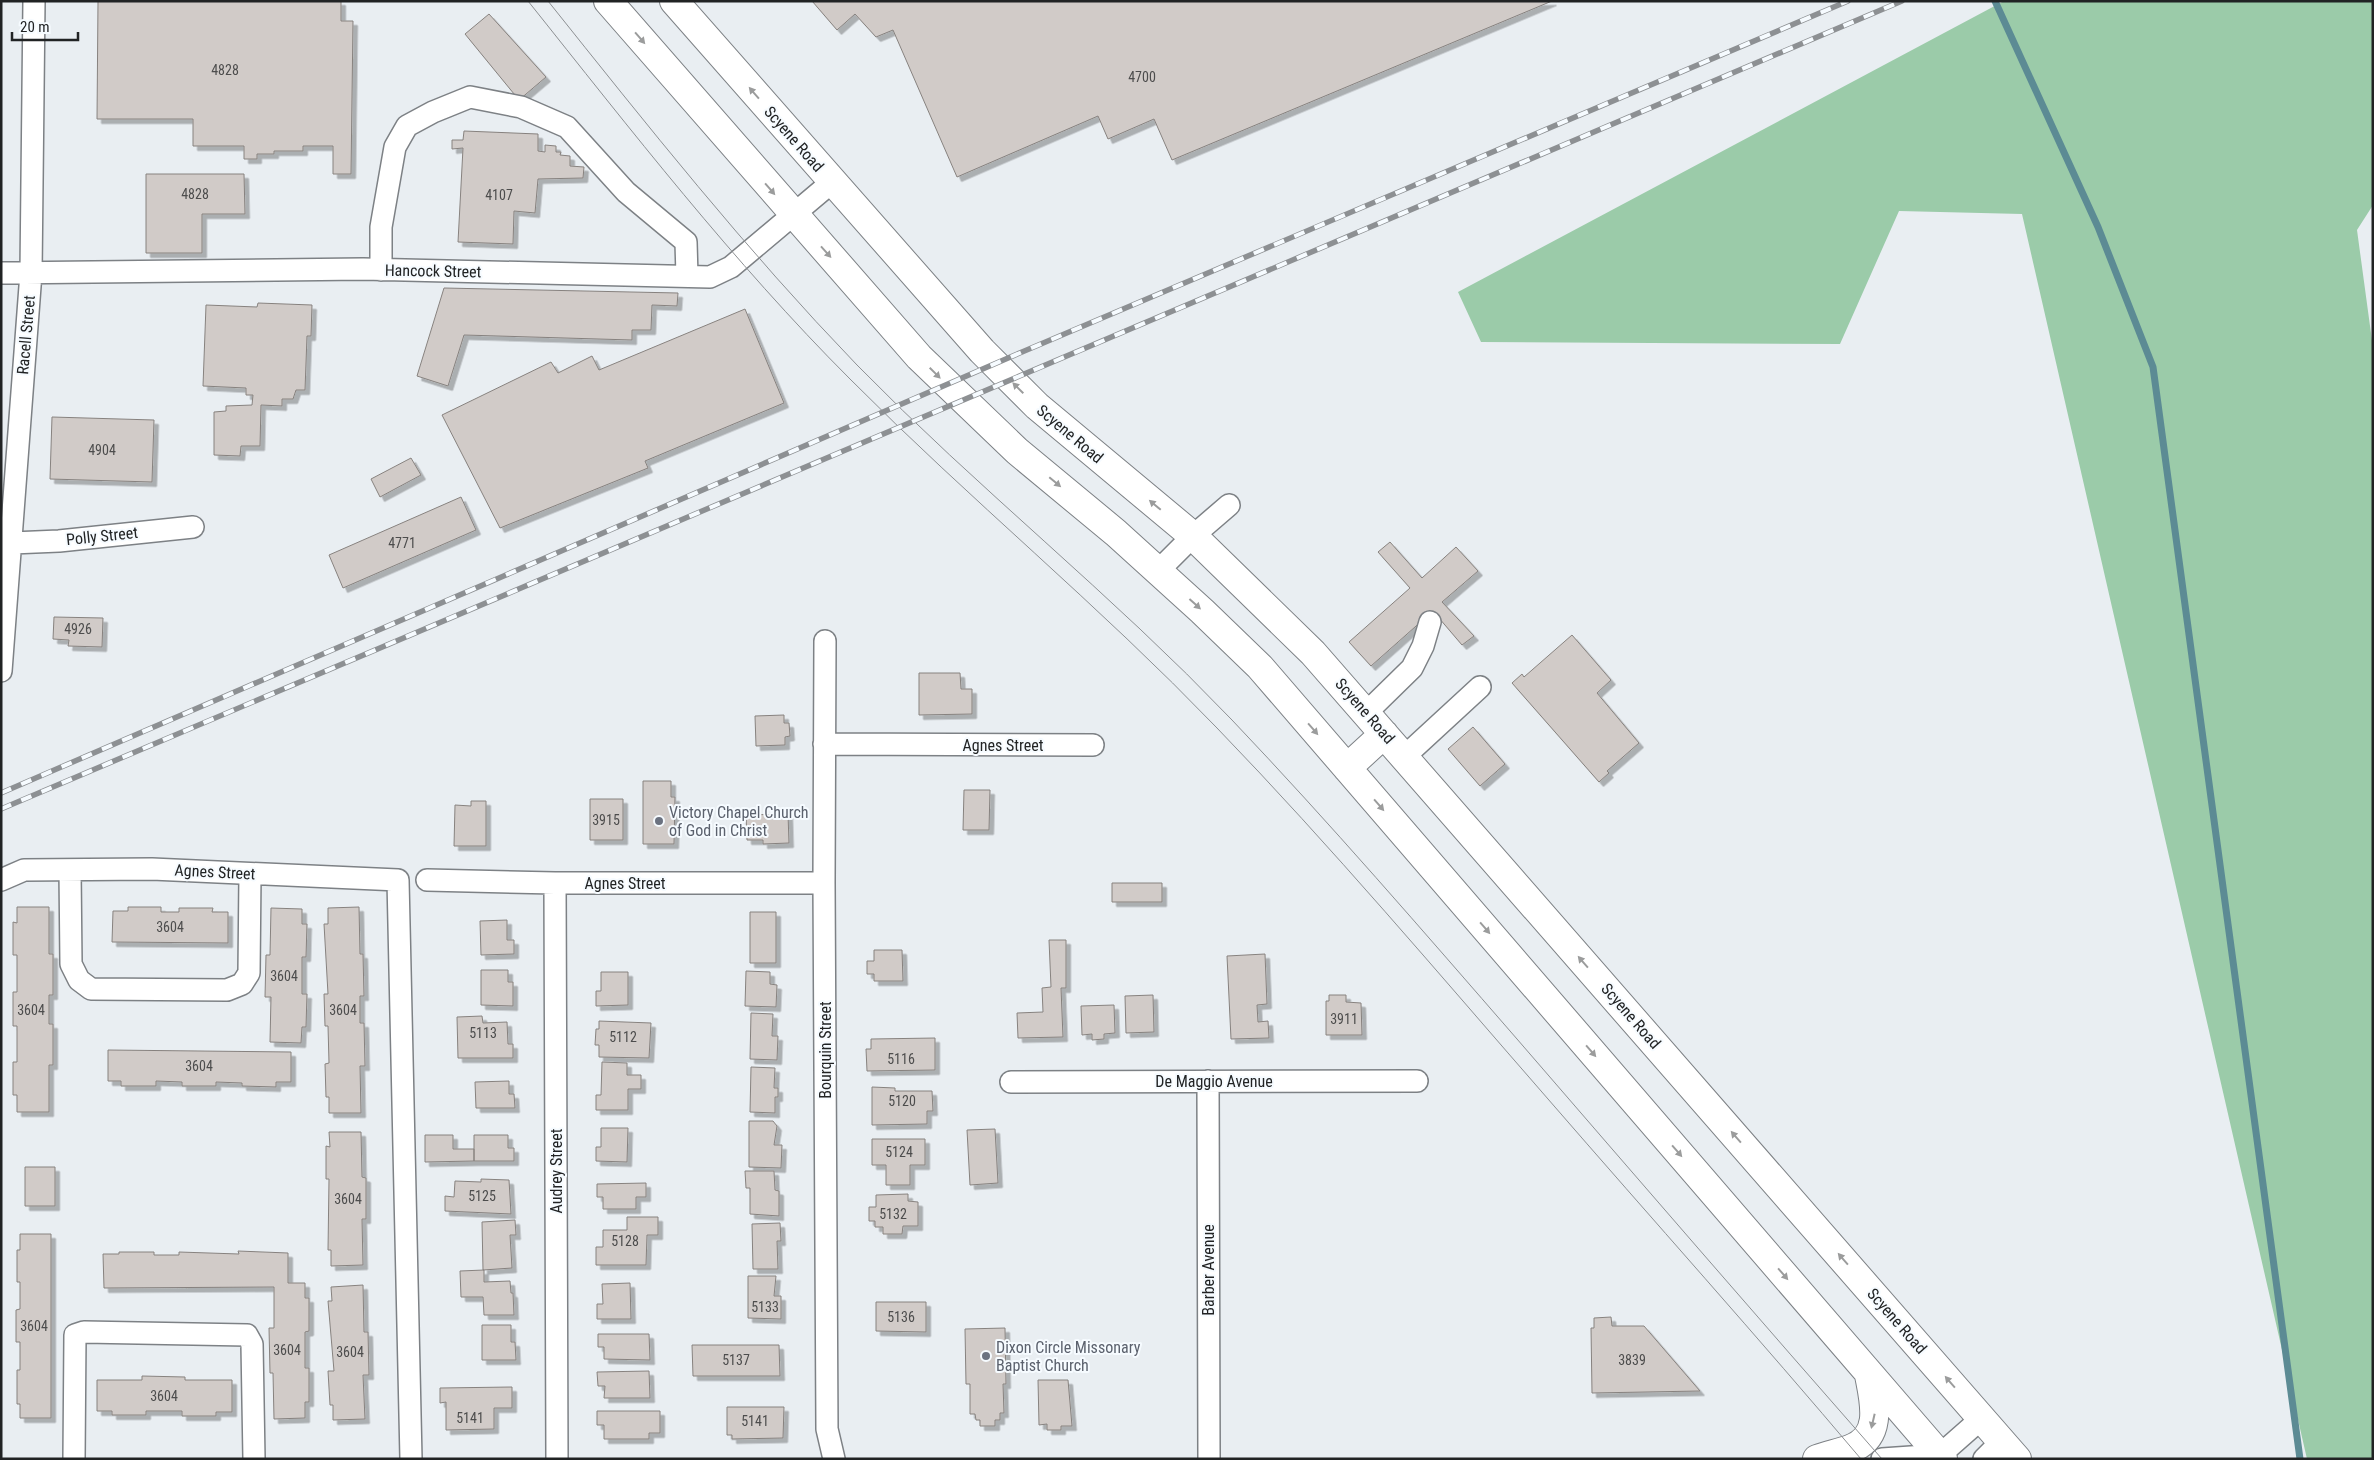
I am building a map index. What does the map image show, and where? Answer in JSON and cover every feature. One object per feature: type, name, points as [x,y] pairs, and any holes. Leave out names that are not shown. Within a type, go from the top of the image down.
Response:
[{"type":"main road","points":[[608,1],[919,357],[1017,451],[1158,571],[1260,667],[1942,1457]]},
{"type":"main road","name":"Scyene Road","points":[[674,1],[982,351],[1030,400],[1193,536],[1314,653],[1982,1418],[2001,1453]]},
{"type":"main road","points":[[1347,768],[1384,734]]},
{"type":"main road","points":[[1816,1459],[1852,1448],[1865,1440],[1870,1432],[1876,1407],[1868,1373]]},
{"type":"street","name":"Racell Street","points":[[2,669],[12,543],[7,500],[31,273],[34,1]]},
{"type":"street","points":[[381,270],[381,227],[395,147],[407,126],[433,112],[470,97],[521,107],[567,127],[626,192],[686,242],[687,276]]},
{"type":"street","name":"Hancock Street","points":[[1,273],[381,270],[710,278],[731,267],[794,216],[832,182]]},
{"type":"street","points":[[1158,571],[1193,536],[1229,505]]},
{"type":"street","name":"Polly Street","points":[[12,543],[59,541],[193,527]]},
{"type":"street","points":[[1366,712],[1412,668],[1423,646],[1430,622]]},
{"type":"street","name":"Bourquin Street","points":[[825,641],[824,883],[827,1429],[834,1459]]},
{"type":"street","points":[[1404,757],[1480,686]]},
{"type":"street","name":"Agnes Street","points":[[824,744],[1093,745]]},
{"type":"street","name":"Agnes Street","points":[[1,880],[24,870],[152,869],[398,880],[411,1459]]},
{"type":"street","points":[[70,870],[71,964],[79,980],[91,989],[227,990],[242,984],[249,973],[250,874]]},
{"type":"street","name":"Agnes Street","points":[[427,880],[555,884],[824,883]]},
{"type":"street","name":"Audrey Street","points":[[555,884],[557,1459]]},
{"type":"street","name":"Barber Avenue","points":[[1208,1081],[1209,1459]]},
{"type":"street","name":"De Maggio Avenue","points":[[1011,1082],[1417,1081]]},
{"type":"street","points":[[74,1459],[75,1334],[84,1332],[247,1335],[252,1344],[254,1459]]},
{"type":"street","points":[[1882,1459],[1942,1457],[1982,1418]]},
{"type":"green space","points":[[2004,1],[2373,1],[2373,205],[2357,230],[2373,348],[2373,1459],[2307,1459],[2022,214],[1899,211],[1840,344],[1481,342],[1458,292]]},
{"type":"building","points":[[98,1],[341,1],[341,21],[353,21],[351,174],[333,174],[333,146],[303,146],[303,151],[274,151],[274,154],[257,154],[257,159],[244,159],[244,146],[193,146],[193,119],[97,119]]},
{"type":"building","points":[[812,1],[1552,1],[1172,160],[1154,119],[1108,139],[1098,116],[957,177],[893,30],[876,37],[855,14],[837,30]]},
{"type":"building","points":[[489,14],[546,77],[519,100],[465,34]]},
{"type":"building","points":[[464,131],[538,134],[538,151],[545,152],[545,145],[556,146],[556,152],[561,152],[560,155],[570,156],[570,166],[584,167],[583,178],[538,179],[535,213],[514,211],[513,244],[458,242],[463,148],[452,149],[452,140],[463,140]]},
{"type":"building","points":[[146,174],[244,174],[245,214],[202,214],[202,253],[146,253]]},
{"type":"building","points":[[444,288],[678,293],[677,306],[652,305],[651,330],[632,330],[632,340],[464,335],[448,386],[417,376]]},
{"type":"building","points":[[258,303],[312,305],[311,336],[307,336],[305,390],[296,390],[293,399],[282,399],[282,406],[261,405],[260,446],[241,446],[240,456],[214,455],[214,412],[226,411],[226,406],[252,405],[253,395],[246,395],[246,388],[203,386],[206,305],[257,307]]},
{"type":"building","points":[[745,309],[784,403],[645,461],[648,468],[500,528],[442,415],[551,362],[558,373],[592,356],[599,370]]},
{"type":"building","points":[[52,417],[154,420],[152,482],[50,479]]},
{"type":"building","points":[[411,458],[421,475],[380,497],[371,479]]},
{"type":"building","points":[[461,497],[476,530],[343,588],[329,555]]},
{"type":"building","points":[[1390,542],[1422,578],[1456,547],[1478,571],[1442,602],[1474,636],[1462,645],[1433,611],[1371,666],[1349,642],[1410,588],[1378,552]]},
{"type":"building","points":[[54,617],[103,618],[102,647],[68,646],[69,640],[53,639]]},
{"type":"building","points":[[1572,635],[1611,680],[1597,693],[1639,743],[1607,771],[1609,773],[1599,782],[1512,683],[1522,674],[1524,677]]},
{"type":"building","points":[[919,673],[960,673],[961,689],[972,689],[972,714],[919,715]]},
{"type":"building","points":[[784,715],[784,723],[789,723],[790,736],[785,737],[785,745],[756,746],[755,716]]},
{"type":"building","points":[[1473,727],[1505,764],[1480,786],[1448,749]]},
{"type":"building","name":"Victory Chapel Church of God in Christ","points":[[643,781],[671,781],[671,797],[675,797],[674,844],[643,844]]},
{"type":"building","points":[[964,790],[990,790],[989,830],[963,830]]},
{"type":"building","points":[[590,799],[623,799],[623,840],[590,840]]},
{"type":"building","points":[[471,801],[486,801],[486,846],[454,846],[455,805],[471,806]]},
{"type":"building","points":[[788,814],[789,843],[763,844],[763,840],[747,840],[746,815]]},
{"type":"building","points":[[1112,883],[1162,883],[1162,902],[1112,902]]},
{"type":"building","points":[[17,907],[49,907],[49,954],[53,954],[53,995],[49,995],[49,1024],[53,1024],[53,1065],[49,1065],[49,1112],[17,1112],[17,1095],[13,1095],[13,1062],[17,1062],[17,1026],[13,1026],[13,992],[17,992],[17,955],[13,955],[13,922],[17,923]]},
{"type":"building","points":[[128,907],[161,907],[161,912],[179,912],[179,908],[213,908],[212,912],[228,912],[228,943],[112,942],[113,911],[128,911]]},
{"type":"building","points":[[359,907],[360,954],[363,954],[364,996],[360,996],[360,1023],[364,1023],[365,1066],[360,1066],[361,1113],[329,1113],[329,1097],[326,1097],[325,1064],[329,1063],[328,1026],[325,1026],[324,994],[328,994],[324,924],[328,924],[328,908]]},
{"type":"building","points":[[271,908],[302,909],[302,924],[307,924],[306,957],[302,957],[302,994],[307,994],[306,1027],[302,1027],[301,1043],[270,1042],[271,997],[265,997],[266,955],[270,955]]},
{"type":"building","points":[[750,912],[776,912],[776,963],[750,963]]},
{"type":"building","points":[[507,920],[507,940],[514,940],[514,954],[481,955],[480,921]]},
{"type":"building","points":[[1049,940],[1066,940],[1066,988],[1061,988],[1063,1037],[1018,1038],[1017,1013],[1043,1012],[1042,988],[1051,987]]},
{"type":"building","points":[[874,950],[902,950],[903,981],[874,981],[874,974],[867,974],[867,961],[874,961]]},
{"type":"building","points":[[1265,954],[1267,1004],[1257,1005],[1258,1022],[1268,1021],[1269,1038],[1231,1039],[1227,956]]},
{"type":"building","points":[[481,970],[508,970],[508,982],[513,982],[513,1006],[481,1005]]},
{"type":"building","points":[[746,971],[770,972],[770,984],[777,985],[776,1007],[745,1006]]},
{"type":"building","points":[[601,972],[628,972],[628,1005],[596,1006],[596,991],[601,991]]},
{"type":"building","points":[[1153,995],[1154,1032],[1126,1033],[1125,996]]},
{"type":"building","points":[[1329,995],[1346,995],[1346,1002],[1361,1003],[1362,1035],[1326,1035],[1326,1001],[1329,1001]]},
{"type":"building","points":[[1114,1005],[1115,1033],[1104,1034],[1104,1039],[1092,1040],[1092,1034],[1082,1035],[1081,1006]]},
{"type":"building","points":[[751,1013],[773,1014],[772,1036],[778,1036],[777,1060],[750,1059]]},
{"type":"building","points":[[482,1016],[483,1023],[507,1022],[508,1044],[513,1044],[513,1058],[458,1058],[457,1017]]},
{"type":"building","points":[[599,1021],[651,1023],[649,1058],[599,1057],[599,1045],[595,1045],[596,1029],[599,1029]]},
{"type":"building","points":[[935,1038],[935,1070],[867,1071],[866,1049],[871,1049],[871,1039]]},
{"type":"building","points":[[108,1050],[291,1052],[291,1082],[276,1082],[276,1087],[242,1086],[242,1083],[216,1082],[216,1086],[182,1086],[182,1082],[156,1081],[156,1086],[121,1086],[121,1081],[108,1081]]},
{"type":"building","points":[[602,1062],[627,1063],[627,1075],[641,1075],[641,1089],[628,1089],[628,1110],[596,1110],[596,1095],[601,1095]]},
{"type":"building","points":[[751,1067],[775,1068],[774,1088],[778,1088],[778,1097],[775,1097],[775,1113],[750,1112]]},
{"type":"building","points":[[509,1081],[509,1094],[514,1094],[515,1108],[476,1108],[475,1082]]},
{"type":"building","points":[[872,1087],[895,1088],[895,1091],[932,1091],[933,1111],[927,1111],[927,1124],[872,1125]]},
{"type":"building","points":[[749,1121],[773,1121],[777,1126],[774,1145],[782,1145],[781,1168],[749,1167]]},
{"type":"building","points":[[601,1128],[628,1128],[627,1162],[596,1161],[596,1147],[601,1147]]},
{"type":"building","points":[[995,1129],[998,1183],[970,1185],[967,1130]]},
{"type":"building","points":[[329,1132],[361,1132],[362,1177],[366,1178],[366,1219],[362,1219],[363,1265],[331,1266],[331,1250],[328,1250],[329,1179],[326,1179],[326,1146],[330,1147]]},
{"type":"building","points":[[425,1135],[453,1135],[453,1149],[474,1149],[474,1161],[425,1162]]},
{"type":"building","points":[[474,1135],[508,1135],[508,1148],[514,1148],[514,1161],[474,1161]]},
{"type":"building","points":[[872,1139],[925,1139],[925,1165],[910,1165],[910,1185],[886,1185],[886,1165],[872,1165]]},
{"type":"building","points":[[25,1167],[55,1167],[55,1206],[25,1206]]},
{"type":"building","points":[[745,1171],[774,1171],[775,1190],[779,1191],[779,1216],[750,1214],[750,1188],[746,1188]]},
{"type":"building","points":[[481,1179],[509,1180],[511,1214],[445,1211],[445,1196],[454,1197],[455,1181],[481,1182]]},
{"type":"building","points":[[646,1183],[646,1197],[636,1197],[636,1209],[603,1209],[603,1197],[597,1197],[597,1184]]},
{"type":"building","points":[[908,1194],[908,1201],[918,1202],[918,1226],[903,1226],[902,1234],[883,1234],[883,1227],[875,1227],[875,1221],[869,1221],[869,1207],[876,1207],[876,1195]]},
{"type":"building","points":[[627,1217],[658,1217],[658,1235],[647,1235],[646,1265],[596,1265],[596,1247],[603,1247],[603,1230],[627,1230]]},
{"type":"building","points":[[515,1220],[516,1235],[510,1235],[512,1268],[483,1270],[482,1222]]},
{"type":"building","points":[[780,1223],[781,1241],[777,1241],[778,1269],[753,1269],[752,1224]]},
{"type":"building","points":[[20,1234],[51,1234],[51,1418],[20,1418],[20,1404],[17,1404],[17,1370],[20,1370],[20,1342],[16,1342],[16,1310],[20,1309],[20,1282],[17,1282],[17,1250],[20,1250]]},
{"type":"building","points":[[238,1251],[288,1253],[288,1283],[305,1283],[305,1298],[309,1298],[309,1331],[305,1332],[305,1368],[309,1368],[309,1402],[305,1402],[305,1418],[274,1419],[273,1373],[270,1373],[269,1328],[274,1328],[274,1287],[104,1288],[103,1254],[154,1252],[154,1255],[179,1255],[179,1252],[239,1254]]},
{"type":"building","points":[[484,1270],[484,1282],[510,1281],[511,1293],[513,1293],[514,1315],[484,1315],[483,1297],[461,1297],[460,1271]]},
{"type":"building","points":[[748,1276],[776,1276],[774,1296],[781,1296],[781,1319],[748,1318]]},
{"type":"building","points":[[630,1283],[631,1319],[597,1319],[597,1304],[603,1304],[602,1284]]},
{"type":"building","points":[[363,1285],[364,1332],[368,1332],[369,1375],[363,1375],[365,1419],[333,1420],[333,1405],[330,1405],[328,1371],[334,1371],[328,1301],[332,1301],[331,1287]]},
{"type":"building","points":[[876,1302],[926,1302],[926,1332],[876,1331]]},
{"type":"building","points":[[1611,1317],[1612,1326],[1644,1326],[1700,1391],[1592,1393],[1591,1328],[1594,1328],[1594,1318]]},
{"type":"building","points":[[482,1325],[511,1325],[511,1342],[515,1342],[516,1360],[482,1360]]},
{"type":"building","name":"Dixon Circle Missonary Baptist Church","points":[[1005,1328],[1006,1384],[1003,1384],[1004,1413],[1000,1413],[1000,1420],[995,1420],[995,1426],[980,1426],[980,1420],[976,1420],[975,1414],[970,1414],[970,1384],[966,1384],[965,1329]]},
{"type":"building","points":[[598,1334],[649,1334],[650,1360],[604,1359],[604,1347],[598,1347]]},
{"type":"building","points":[[692,1345],[779,1345],[780,1376],[693,1376]]},
{"type":"building","points":[[649,1371],[650,1398],[604,1398],[605,1386],[598,1386],[597,1372]]},
{"type":"building","points":[[142,1376],[185,1377],[185,1380],[232,1380],[232,1412],[216,1412],[216,1416],[182,1416],[182,1411],[146,1411],[146,1415],[112,1415],[112,1411],[97,1411],[97,1380],[142,1380]]},
{"type":"building","points":[[1038,1380],[1068,1380],[1072,1426],[1061,1426],[1061,1430],[1047,1430],[1047,1424],[1039,1425]]},
{"type":"building","points":[[512,1387],[512,1408],[494,1408],[494,1429],[446,1430],[446,1402],[440,1403],[440,1388]]},
{"type":"building","points":[[727,1407],[784,1407],[783,1438],[732,1439],[732,1435],[727,1435]]},
{"type":"building","points":[[597,1411],[660,1411],[660,1433],[649,1433],[649,1439],[604,1439],[604,1425],[597,1425]]},
{"type":"waterway","points":[[1995,1],[2098,227],[2153,367],[2300,1459]]},
{"type":"tram line","points":[[528,1],[605,98],[765,289],[850,379],[941,467],[1173,683],[1260,773],[1426,958],[1861,1459]]},
{"type":"tram line","points":[[548,1],[737,232],[857,365],[949,455],[1093,585],[1187,674],[1305,798],[1447,958],[1882,1459]]},
{"type":"railway","points":[[1,793],[1022,352],[1848,1]]},
{"type":"railway","points":[[1,809],[1902,1]]},
{"type":"place","name":"Victory Chapel Church of God in Christ","points":[[659,821]]},
{"type":"place","name":"Dixon Circle Missonary Baptist Church","points":[[986,1356]]}]
